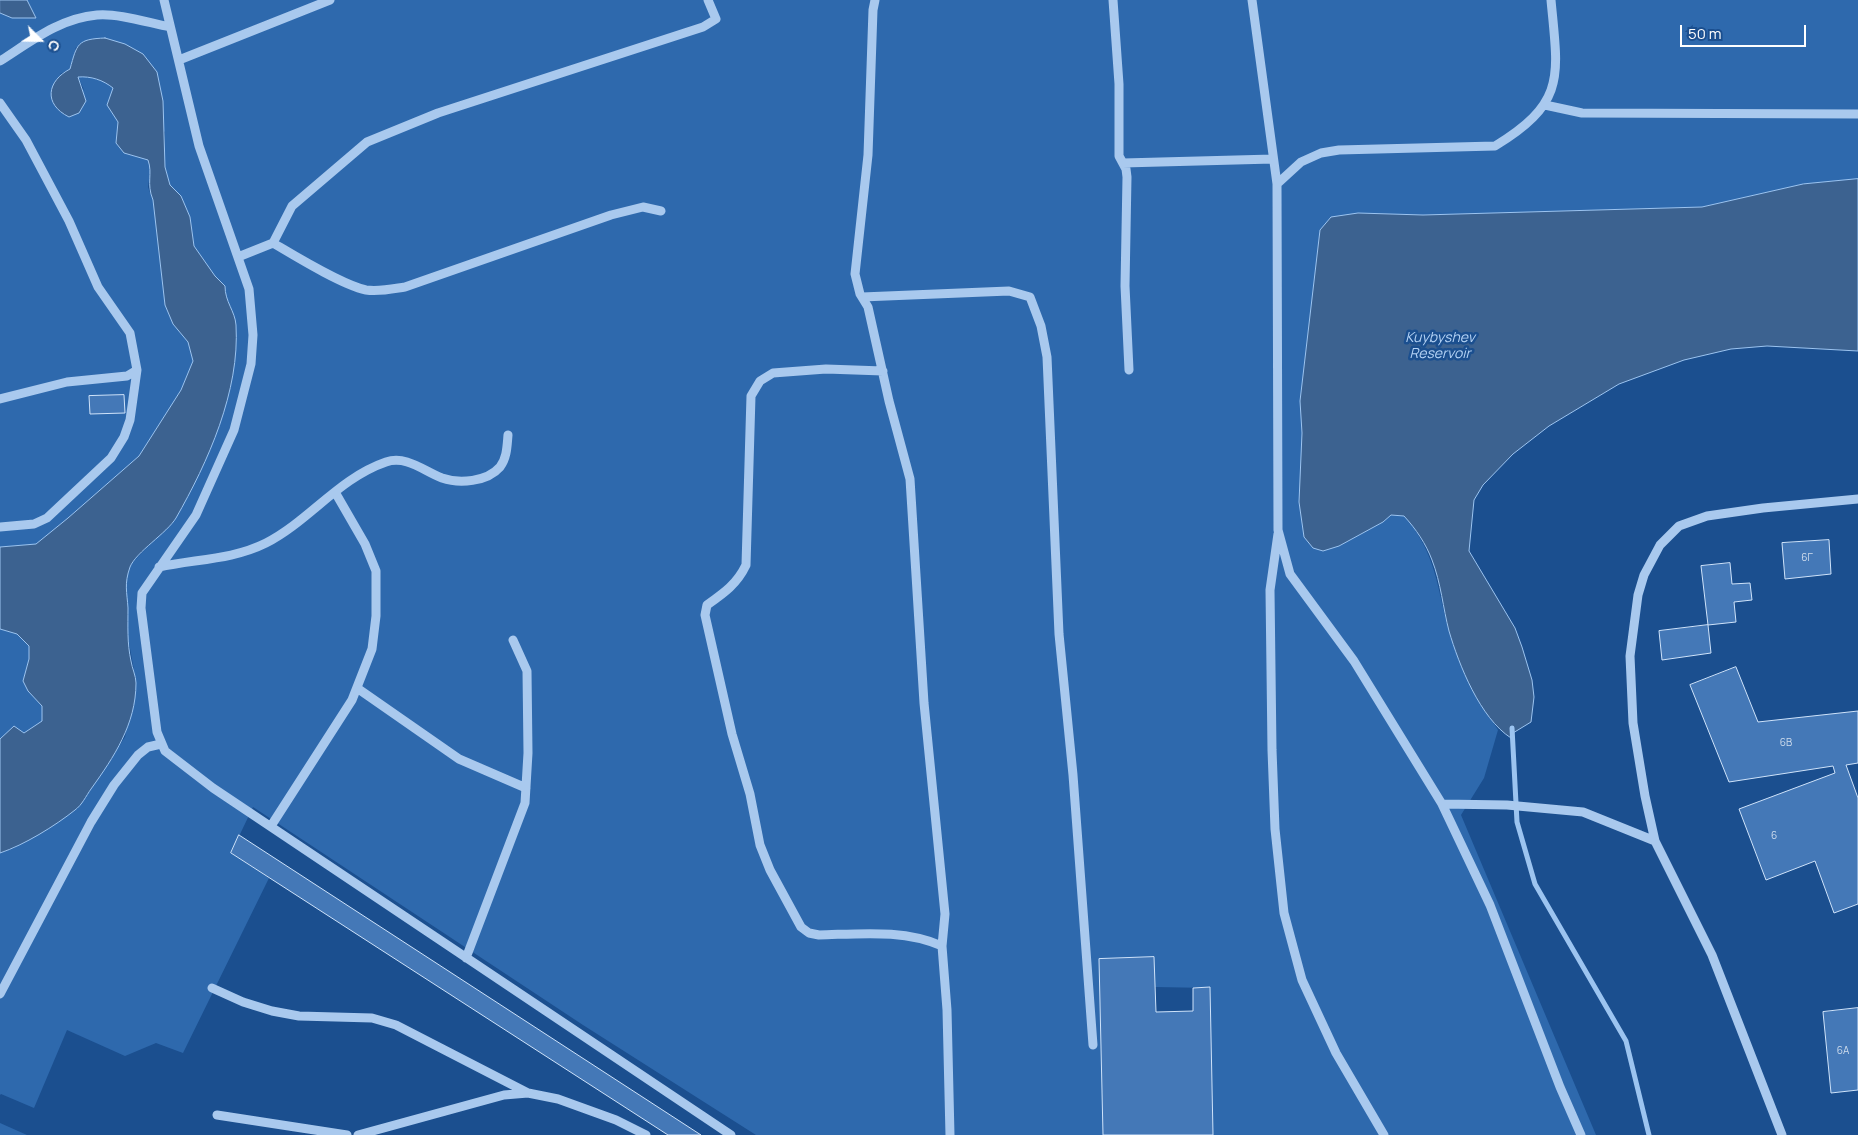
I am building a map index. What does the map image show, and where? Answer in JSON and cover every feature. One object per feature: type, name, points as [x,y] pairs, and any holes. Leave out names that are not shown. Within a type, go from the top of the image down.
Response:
[{"type":"street","points":[[164,0],[199,146],[249,289],[252,335],[251,364],[234,430],[196,514],[142,593],[141,608],[157,732],[161,744],[165,751],[213,788],[731,1135]]},
{"type":"street","points":[[178,60],[330,0]]},
{"type":"street","points":[[238,257],[273,242],[292,206],[367,142],[438,112],[703,27],[716,19],[708,0]]},
{"type":"street","points":[[875,0],[868,155],[855,274],[862,297],[868,307],[910,479],[924,703],[945,914],[942,946],[947,1010],[950,1135]]},
{"type":"street","points":[[1113,0],[1119,84],[1119,156],[1127,177],[1126,286],[1129,370]]},
{"type":"street","points":[[1252,0],[1277,184],[1278,530],[1270,590],[1274,829],[1284,913],[1302,980],[1336,1053],[1384,1135]]},
{"type":"street","points":[[1277,184],[1301,162],[1321,153],[1339,150],[1495,146],[1529,123],[1545,105],[1556,66],[1551,0]]},
{"type":"street","points":[[0,61],[48,30],[78,18],[99,14],[170,27]]},
{"type":"street","points":[[0,103],[26,140],[69,221],[98,287],[130,333],[137,370],[130,420],[124,437],[111,458],[48,518],[34,524],[0,527]]},
{"type":"street","points":[[1545,105],[1582,113],[1858,114]]},
{"type":"street","points":[[1123,163],[1273,159]]},
{"type":"street","points":[[273,242],[299,258],[364,289],[382,291],[404,287],[611,215],[643,208],[661,211]]},
{"type":"street","points":[[862,297],[1009,291],[1030,297],[1042,326],[1048,357],[1060,634],[1073,775],[1093,1044]]},
{"type":"street","points":[[0,399],[66,382],[127,376],[137,370]]},
{"type":"street","points":[[884,371],[826,370],[773,373],[760,381],[753,389],[751,396],[746,566],[740,578],[730,589],[707,605],[705,615],[732,734],[750,794],[760,845],[770,870],[801,927],[809,933],[820,935],[904,935],[929,940],[942,946]]},
{"type":"street","points":[[159,567],[216,560],[266,543],[297,524],[335,492],[366,470],[397,459],[449,480],[469,481],[486,477],[499,468],[503,462],[506,455],[508,435]]},
{"type":"street","points":[[271,826],[352,700],[372,649],[376,571],[365,544],[335,492]]},
{"type":"street","points":[[1782,1135],[1712,955],[1655,841],[1645,796],[1633,723],[1630,656],[1638,595],[1644,575],[1660,545],[1680,526],[1707,516],[1763,508],[1858,499]]},
{"type":"street","points":[[1278,530],[1290,574],[1354,662],[1442,804],[1490,905],[1560,1087],[1581,1135]]},
{"type":"street","points":[[466,958],[524,803],[528,753],[527,671],[513,640]]},
{"type":"street","points":[[357,688],[458,758],[526,788]]},
{"type":"street","points":[[0,994],[91,822],[114,785],[138,755],[148,747],[161,744]]},
{"type":"street","points":[[1442,804],[1508,805],[1583,812],[1655,841]]},
{"type":"street","points":[[212,988],[243,1002],[272,1011],[299,1016],[372,1018],[396,1025],[528,1093],[593,1111],[646,1135]]},
{"type":"street","points":[[358,1135],[504,1095],[528,1093]]},
{"type":"street","points":[[217,1116],[347,1135]]},
{"type":"shaded area","points":[[27,0],[1858,0],[1858,179],[1803,184],[1702,207],[1423,215],[1358,213],[1320,230],[1300,401],[1302,432],[1339,546],[1383,522],[1391,515],[1404,515],[1415,530],[1429,557],[1458,657],[1477,695],[1498,730],[1484,778],[1461,815],[1596,1135],[1213,1135],[1210,988],[1155,987],[1099,959],[1103,1135],[756,1135],[583,1025],[253,807],[231,853],[269,878],[183,1053],[156,1043],[125,1056],[67,1030],[34,1108],[0,1095],[0,853],[14,848],[77,809],[125,737],[136,681],[127,632],[128,608],[124,589],[130,565],[172,524],[191,491],[214,437],[230,390],[235,354],[236,323],[225,298],[225,286],[215,276],[194,246],[190,217],[181,196],[170,185],[165,167],[165,132],[76,47],[70,69],[60,74],[84,90],[78,77],[97,79],[113,88],[112,111],[118,122],[116,143],[124,153],[148,160],[151,167],[148,187],[153,200],[165,305],[173,324],[188,342],[193,361],[181,390],[139,456],[37,544],[0,547],[0,13],[12,18],[36,18]]},
{"type":"shaded area","points":[[0,629],[17,634],[29,646],[29,659],[23,681],[28,691],[42,706],[42,721],[24,733],[14,727],[0,739]]},
{"type":"shaded area","points":[[0,1123],[27,1135],[0,1135]]},
{"type":"water","points":[[0,0],[27,0],[36,18],[12,18],[0,13]]},
{"type":"water","points":[[105,38],[125,44],[143,54],[157,72],[163,101],[165,167],[170,185],[181,196],[190,217],[194,246],[215,276],[225,286],[225,292],[236,325],[233,375],[220,425],[188,496],[172,524],[138,555],[128,573],[126,588],[128,641],[136,683],[132,712],[122,739],[108,765],[77,808],[39,834],[0,853],[0,739],[14,726],[24,733],[42,721],[42,706],[28,691],[23,681],[29,659],[29,646],[17,634],[0,629],[0,547],[36,544],[139,456],[181,390],[193,361],[188,342],[173,324],[165,305],[148,160],[124,153],[116,143],[118,122],[107,105],[113,88],[97,79],[78,77],[86,101],[79,113],[69,117],[55,106],[52,99],[51,93],[56,80],[70,69],[74,54],[80,44],[89,40]]},
{"type":"water","name":"Kuybyshev Reservoir","points":[[1858,179],[1858,351],[1767,346],[1731,349],[1684,360],[1619,384],[1549,426],[1513,454],[1483,485],[1474,500],[1469,551],[1515,628],[1532,680],[1534,697],[1531,722],[1513,733],[1511,738],[1490,718],[1472,690],[1449,631],[1432,560],[1413,526],[1404,516],[1391,515],[1383,522],[1339,546],[1323,551],[1313,548],[1304,537],[1299,502],[1302,433],[1300,401],[1320,230],[1331,217],[1358,213],[1423,215],[1702,207],[1803,184]]},
{"type":"building","points":[[124,395],[125,413],[90,414],[89,396]]},
{"type":"building","points":[[1829,540],[1831,574],[1785,579],[1782,543]]},
{"type":"building","points":[[1730,563],[1732,584],[1750,583],[1752,600],[1734,602],[1736,622],[1708,625],[1701,566]]},
{"type":"building","points":[[1708,625],[1711,653],[1662,660],[1659,631]]},
{"type":"building","points":[[1736,667],[1758,722],[1858,711],[1858,763],[1846,765],[1858,798],[1858,904],[1834,913],[1815,861],[1766,880],[1739,809],[1835,773],[1833,766],[1729,782],[1690,685]]},
{"type":"building","points":[[239,835],[701,1135],[668,1135],[231,853]]},
{"type":"building","points":[[1154,957],[1156,1012],[1193,1011],[1193,988],[1210,987],[1213,1135],[1103,1135],[1099,959]]},
{"type":"building","points":[[1858,1008],[1858,1090],[1831,1093],[1823,1012]]},
{"type":"waterway","points":[[1512,728],[1517,822],[1535,884],[1626,1041],[1649,1135]]}]
